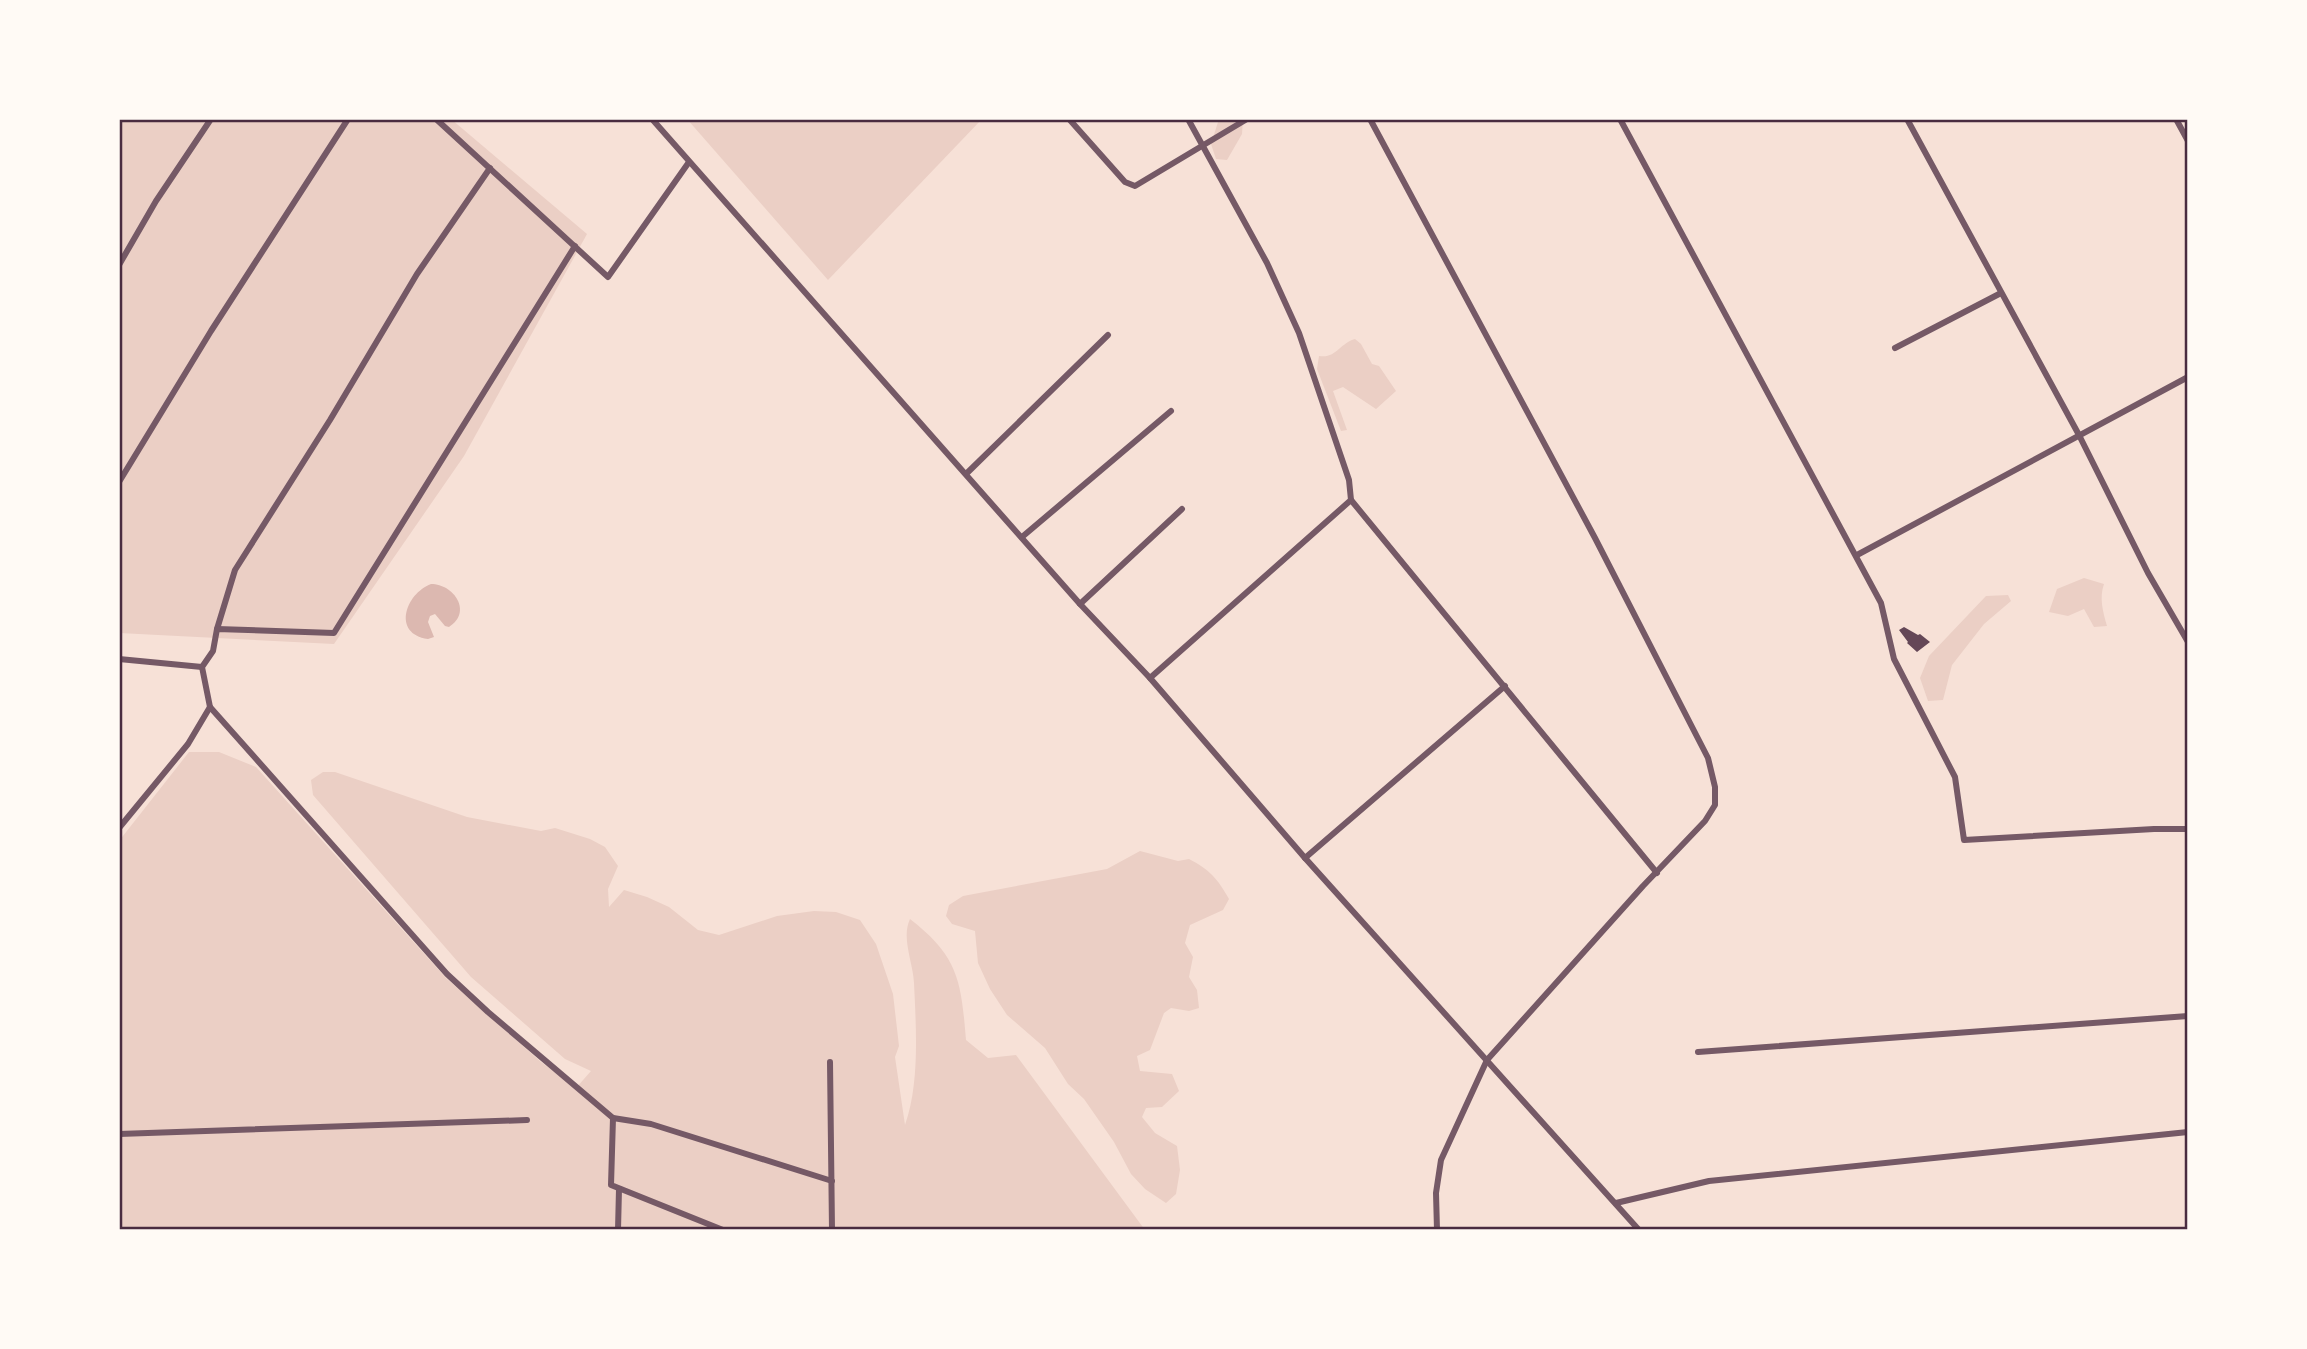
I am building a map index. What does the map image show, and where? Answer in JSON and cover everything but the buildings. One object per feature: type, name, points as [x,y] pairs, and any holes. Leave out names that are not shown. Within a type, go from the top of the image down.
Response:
[{"type":"street","points":[[119,265],[156,201],[211,119]]},
{"type":"street","points":[[119,482],[211,331],[348,119]]},
{"type":"street","points":[[436,119],[608,277],[689,162]]},
{"type":"street","points":[[652,119],[1080,604],[1150,678],[1305,858],[1639,1230]]},
{"type":"street","points":[[1069,119],[1125,182],[1135,186],[1247,119]]},
{"type":"street","points":[[1188,119],[1267,263],[1299,333],[1349,480],[1350,500],[1657,873]]},
{"type":"street","points":[[1370,119],[1595,538],[1708,758],[1715,787],[1715,805],[1705,821],[1487,1060],[1441,1160],[1436,1193],[1437,1230]]},
{"type":"street","points":[[1620,119],[1881,603],[1894,659],[1955,777],[1964,840],[2188,829]]},
{"type":"street","points":[[1907,119],[2079,435],[2148,573],[2188,642]]},
{"type":"street","points":[[2176,119],[2188,141]]},
{"type":"street","points":[[489,168],[417,274],[330,420],[235,570],[212,650],[202,667],[210,707],[447,974],[613,1118],[651,1124],[832,1181]]},
{"type":"street","points":[[217,629],[334,633],[575,247]]},
{"type":"street","points":[[1895,348],[2001,293]]},
{"type":"street","points":[[966,474],[1108,335]]},
{"type":"street","points":[[1857,555],[2188,377]]},
{"type":"street","points":[[1022,537],[1171,411]]},
{"type":"street","points":[[1150,678],[1350,500]]},
{"type":"street","points":[[1080,604],[1182,509]]},
{"type":"street","points":[[119,659],[202,667]]},
{"type":"street","points":[[1305,858],[1505,686]]},
{"type":"street","points":[[119,828],[188,744],[210,707]]},
{"type":"street","points":[[1698,1052],[2188,1016]]},
{"type":"street","points":[[830,1062],[832,1230]]},
{"type":"street","points":[[613,1118],[611,1185],[723,1230]]},
{"type":"street","points":[[119,1134],[527,1120]]},
{"type":"street","points":[[1616,1203],[1709,1181],[2188,1132]]},
{"type":"street","points":[[618,1230],[620,1189]]},
{"type":"shaded area","points":[[119,119],[451,119],[587,234],[464,456],[334,644],[119,633]]},
{"type":"shaded area","points":[[687,119],[982,119],[828,280]]},
{"type":"shaded area","points":[[1219,119],[1243,119],[1242,134],[1227,160],[1216,159],[1211,144]]},
{"type":"shaded area","points":[[1355,339],[1361,344],[1372,364],[1379,366],[1396,391],[1376,409],[1343,387],[1333,391],[1347,430],[1341,431],[1317,369],[1319,356],[1330,355]]},
{"type":"shaded area","points":[[2084,578],[2104,584],[2102,600],[2107,626],[2094,627],[2084,609],[2068,616],[2049,612],[2057,589]]},
{"type":"shaded area","points":[[431,584],[439,585],[453,594],[458,600],[460,614],[449,627],[435,614],[430,616],[428,622],[434,637],[428,639],[417,636],[410,630],[406,613],[414,596]]},
{"type":"shaded area","points":[[2008,595],[2011,601],[1984,624],[1952,665],[1943,700],[1928,701],[1920,678],[1929,656],[1986,596]]},
{"type":"shaded area","points":[[189,752],[219,752],[256,767],[446,978],[541,1062],[576,1088],[591,1071],[565,1059],[471,977],[313,795],[311,780],[323,772],[335,772],[467,817],[541,831],[555,828],[590,839],[605,847],[618,866],[608,889],[609,907],[624,890],[669,907],[698,930],[719,935],[777,916],[814,911],[836,912],[860,920],[876,944],[893,994],[899,1046],[895,1057],[905,1125],[913,1091],[916,1055],[914,983],[907,934],[910,919],[948,958],[959,986],[966,1040],[988,1058],[1016,1055],[1145,1230],[119,1230],[119,841]]},
{"type":"shaded area","points":[[1140,851],[1178,861],[1189,859],[1212,875],[1229,899],[1223,910],[1190,925],[1185,943],[1193,957],[1189,977],[1197,990],[1199,1008],[1189,1011],[1171,1008],[1164,1013],[1150,1050],[1137,1056],[1140,1071],[1172,1074],[1179,1091],[1162,1107],[1146,1108],[1142,1117],[1155,1133],[1177,1146],[1180,1170],[1176,1194],[1166,1203],[1145,1189],[1131,1174],[1114,1142],[1084,1099],[1068,1084],[1045,1048],[1007,1015],[990,989],[978,963],[975,931],[952,924],[946,916],[949,905],[963,896],[1107,869]]}]
